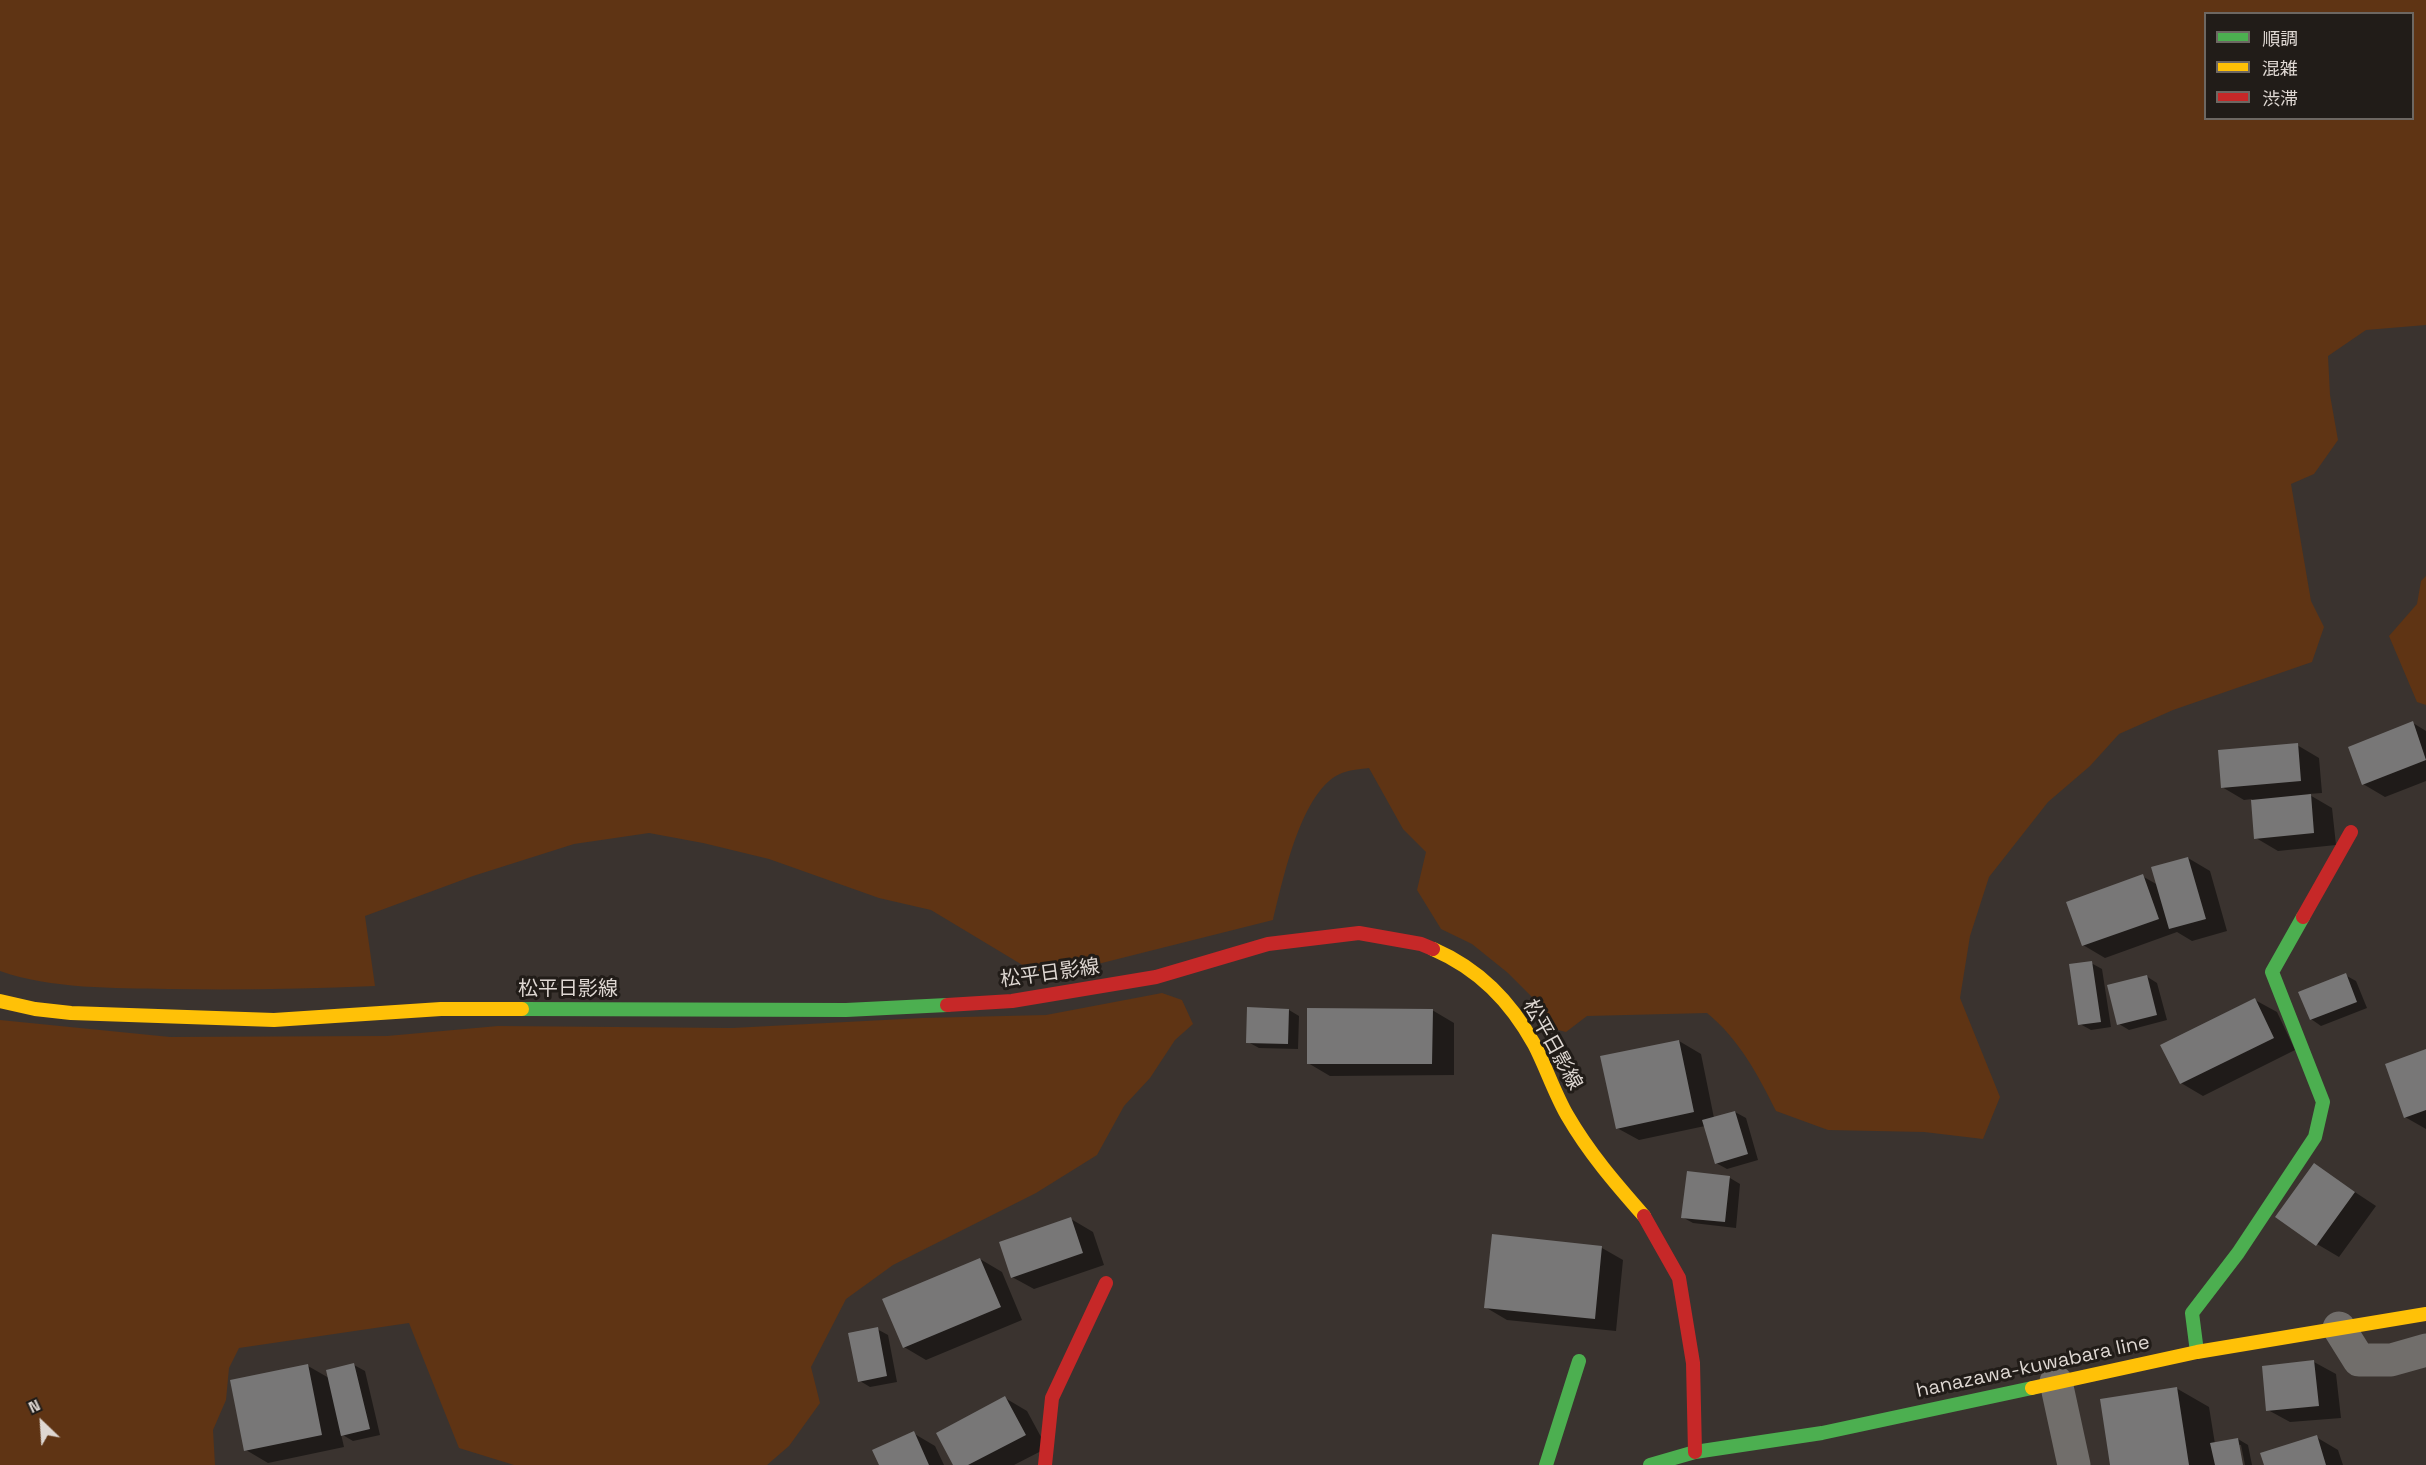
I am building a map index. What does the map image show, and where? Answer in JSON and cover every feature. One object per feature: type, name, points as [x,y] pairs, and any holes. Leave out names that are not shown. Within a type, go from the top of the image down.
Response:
[{"type":"street","points":[[2197,1352],[2192,1313],[2238,1253],[2315,1137],[2323,1102],[2272,972],[2351,832]]},
{"type":"street","name":"松平日影線","points":[[0,1001],[35,1009],[71,1013],[274,1020],[441,1009],[846,1010],[1012,1001],[1156,977],[1268,944],[1359,933],[1421,944],[1465,966],[1485,980],[1509,1005],[1534,1045],[1566,1113],[1599,1166],[1649,1222],[1679,1278],[1693,1363],[1697,1458]]},
{"type":"street","points":[[1045,1465],[1052,1398],[1106,1283]]},
{"type":"street","name":"hanazawa-kuwabara line","points":[[1650,1465],[1822,1434],[2197,1352],[2426,1314]]},
{"type":"street","points":[[2339,1328],[2359,1360],[2391,1360],[2426,1350]]},
{"type":"street","points":[[1546,1465],[1579,1361]]},
{"type":"street","points":[[2056,1382],[2074,1465]]},
{"type":"shaded area","points":[[0,0],[2426,0],[2426,325],[2366,330],[2328,356],[2330,395],[2338,440],[2314,474],[2291,484],[2311,601],[2324,627],[2312,662],[2173,710],[2119,734],[2090,766],[2048,802],[1989,877],[1970,936],[1960,998],[2000,1097],[1983,1139],[1924,1132],[1828,1130],[1776,1111],[1755,1071],[1738,1046],[1707,1013],[1587,1016],[1566,1032],[1554,1029],[1540,1005],[1508,973],[1472,944],[1441,929],[1417,890],[1426,852],[1403,829],[1369,768],[1342,773],[1328,782],[1315,797],[1288,860],[1273,920],[1078,969],[1034,972],[931,910],[879,898],[769,859],[649,833],[574,844],[473,876],[365,916],[375,986],[297,989],[105,988],[20,977],[0,971]]},
{"type":"shaded area","points":[[2426,576],[2426,705],[2417,702],[2389,636],[2417,604],[2421,581]]},
{"type":"shaded area","points":[[1162,993],[1182,1000],[1193,1024],[1175,1040],[1150,1078],[1124,1106],[1097,1155],[1036,1193],[893,1265],[846,1299],[811,1367],[820,1403],[789,1446],[767,1465],[514,1465],[459,1448],[409,1323],[239,1348],[229,1368],[226,1400],[213,1430],[215,1465],[0,1465],[0,1020],[170,1037],[387,1036],[498,1026],[732,1028],[922,1018],[1046,1015]]},
{"type":"building","points":[[2413,721],[2426,760],[2362,785],[2348,747]]},
{"type":"building","points":[[2298,743],[2301,781],[2221,788],[2218,750]]},
{"type":"building","points":[[2311,794],[2314,833],[2254,839],[2251,800]]},
{"type":"building","points":[[2188,857],[2206,919],[2169,929],[2151,867]]},
{"type":"building","points":[[2143,874],[2159,919],[2082,946],[2066,902]]},
{"type":"building","points":[[2092,961],[2101,1022],[2078,1025],[2069,964]]},
{"type":"building","points":[[2346,973],[2357,1002],[2310,1020],[2298,992]]},
{"type":"building","points":[[2147,975],[2157,1015],[2117,1025],[2107,985]]},
{"type":"building","points":[[2255,998],[2274,1038],[2180,1084],[2160,1045]]},
{"type":"building","points":[[1247,1007],[1289,1009],[1288,1044],[1246,1043]]},
{"type":"building","points":[[1307,1008],[1433,1009],[1432,1064],[1307,1064]]},
{"type":"building","points":[[1679,1040],[1694,1112],[1616,1129],[1600,1056]]},
{"type":"building","points":[[2426,1049],[2426,1110],[2404,1118],[2385,1064]]},
{"type":"building","points":[[1735,1111],[1748,1154],[1715,1164],[1702,1120]]},
{"type":"building","points":[[2314,1163],[2355,1192],[2316,1246],[2275,1217]]},
{"type":"building","points":[[1687,1171],[1730,1176],[1725,1222],[1681,1218]]},
{"type":"building","points":[[1071,1217],[1083,1253],[1011,1278],[999,1242]]},
{"type":"building","points":[[1492,1234],[1602,1246],[1595,1319],[1484,1308]]},
{"type":"building","points":[[980,1258],[1001,1307],[903,1348],[882,1299]]},
{"type":"building","points":[[878,1327],[887,1376],[858,1382],[848,1333]]},
{"type":"building","points":[[2314,1360],[2319,1406],[2266,1411],[2262,1366]]},
{"type":"building","points":[[354,1363],[370,1429],[341,1436],[326,1370]]},
{"type":"building","points":[[308,1364],[322,1435],[244,1451],[230,1380]]},
{"type":"building","points":[[2177,1387],[2189,1465],[2110,1465],[2100,1399]]},
{"type":"building","points":[[1005,1396],[1026,1435],[968,1465],[953,1465],[936,1433]]},
{"type":"building","points":[[914,1431],[929,1465],[879,1465],[872,1450]]},
{"type":"building","points":[[2317,1435],[2326,1465],[2264,1465],[2260,1453]]},
{"type":"building","points":[[2238,1438],[2243,1465],[2215,1465],[2210,1443]]},
{"type":"traffic: fast","points":[[2197,1352],[2192,1313],[2238,1253],[2315,1137],[2323,1102],[2272,972],[2303,917]]},
{"type":"traffic: fast","points":[[522,1009],[846,1010],[947,1005]]},
{"type":"traffic: fast","points":[[1546,1465],[1579,1361]]},
{"type":"traffic: fast","points":[[1650,1465],[1695,1452],[1822,1433],[2032,1388]]},
{"type":"traffic: slow","points":[[1433,949],[1465,966],[1504,1000],[1534,1044],[1575,1129],[1644,1216]]},
{"type":"traffic: slow","points":[[0,1001],[35,1009],[71,1013],[274,1020],[441,1009],[522,1009]]},
{"type":"traffic: slow","points":[[2032,1388],[2197,1352],[2426,1314]]},
{"type":"traffic: jam","points":[[2303,917],[2351,832]]},
{"type":"traffic: jam","points":[[947,1005],[1012,1001],[1156,977],[1268,944],[1359,933],[1421,944],[1433,949]]},
{"type":"traffic: jam","points":[[1644,1216],[1679,1278],[1693,1363],[1695,1452]]},
{"type":"traffic: jam","points":[[1045,1465],[1052,1398],[1106,1283]]}]
